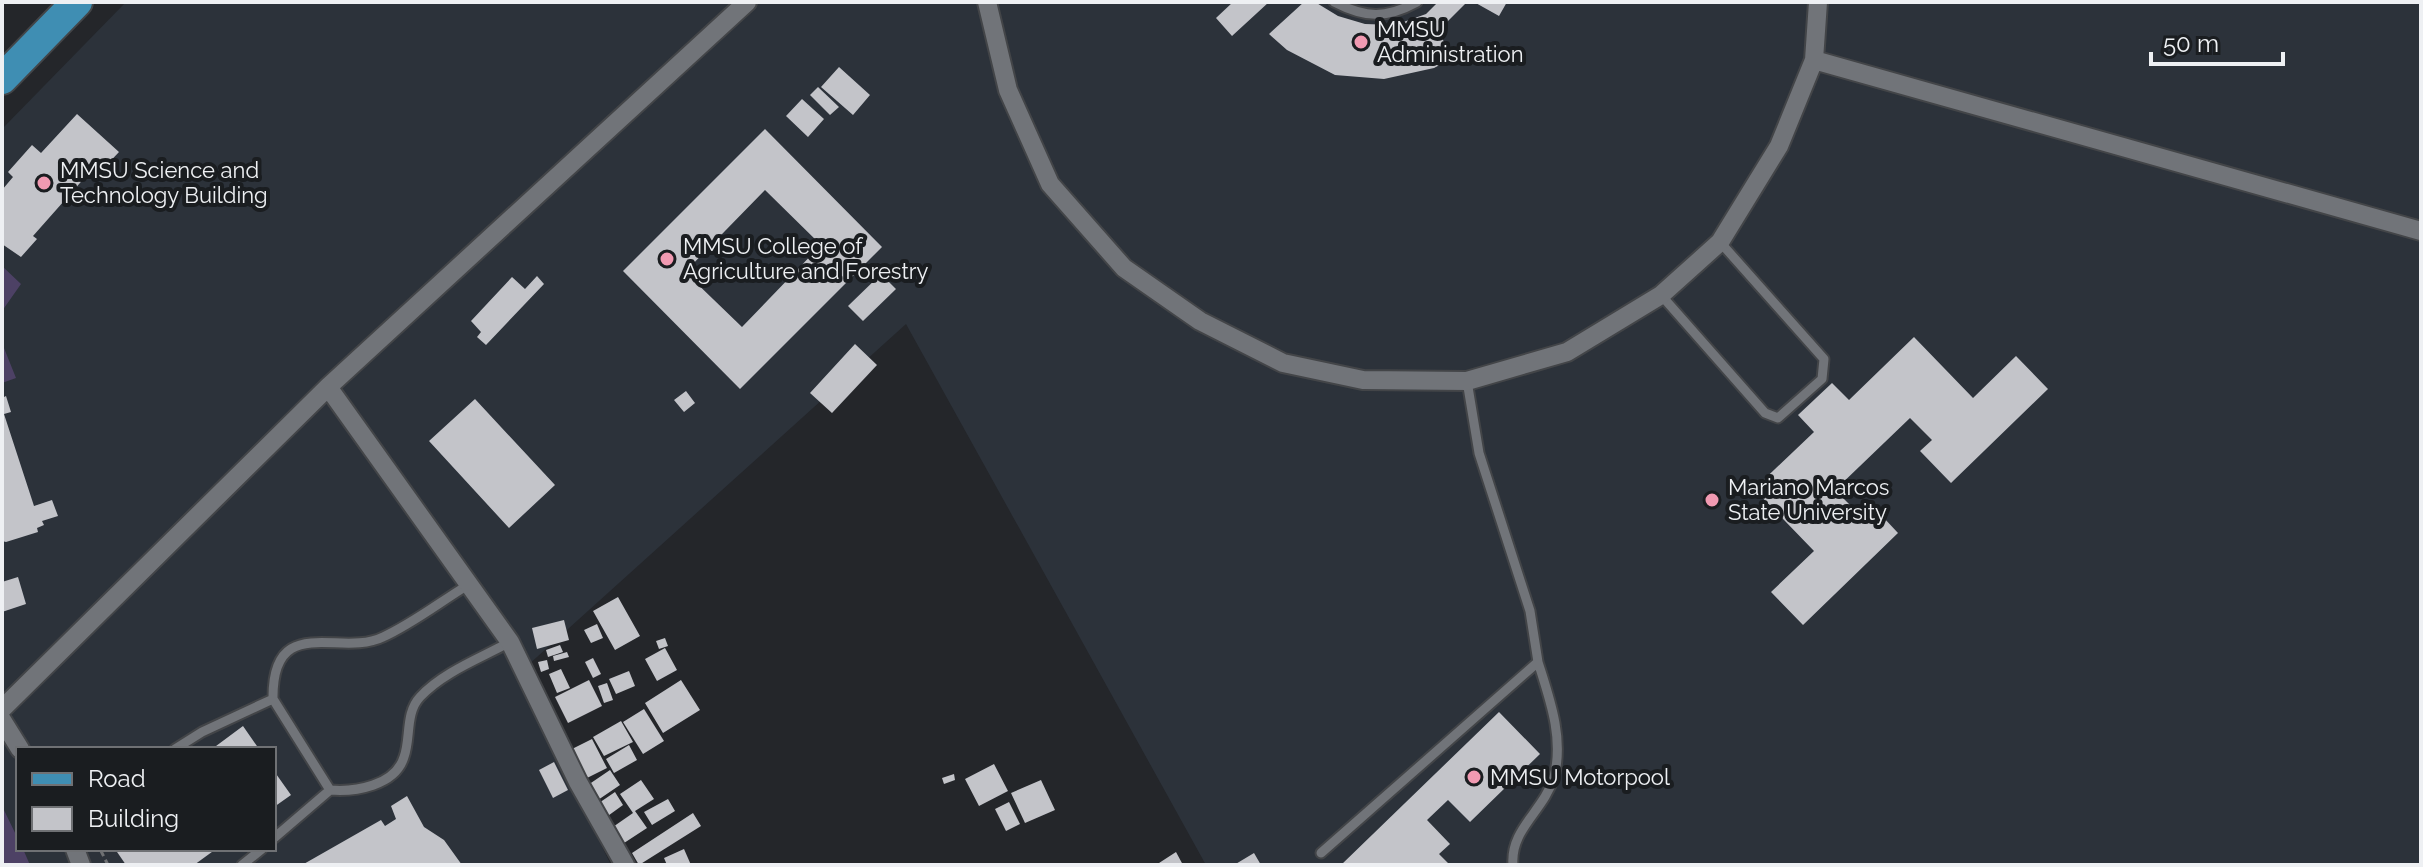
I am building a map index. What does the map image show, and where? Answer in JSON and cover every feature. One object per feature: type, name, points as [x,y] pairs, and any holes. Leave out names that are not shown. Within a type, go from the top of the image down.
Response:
[{"type":"main road","points":[[2,79],[64,7]]},
{"type":"street","points":[[2,709],[328,387],[747,2]]},
{"type":"street","points":[[987,2],[1008,90],[1050,184],[1124,268],[1200,321],[1283,363],[1363,380],[1467,381],[1567,352],[1661,295],[1720,242],[1779,146],[1814,60],[1818,2]]},
{"type":"street","points":[[1814,60],[2421,231]]},
{"type":"street","points":[[328,387],[510,642],[578,782],[625,865]]},
{"type":"street","points":[[2,720],[19,747]]},
{"type":"lane","points":[[1334,2],[1356,13],[1394,14],[1417,2]]},
{"type":"lane","points":[[1661,295],[1765,413],[1778,418],[1822,379],[1824,359],[1720,242]]},
{"type":"lane","points":[[1467,381],[1479,453],[1530,611],[1538,662],[1556,717],[1557,750],[1553,778],[1512,848],[1513,865]]},
{"type":"lane","points":[[330,790],[273,699],[275,671],[281,658],[301,645],[319,640],[377,640],[468,585]]},
{"type":"lane","points":[[276,836],[330,790],[350,792],[371,787],[383,779],[404,758],[408,725],[418,699],[444,677],[510,642]]},
{"type":"lane","points":[[1321,853],[1538,662]]},
{"type":"lane","points":[[178,747],[202,732],[273,699]]},
{"type":"lane","points":[[242,865],[260,851]]},
{"type":"shaded area","name":"Mariano Marcos State University","points":[[126,2],[2421,2],[2421,865],[1206,865],[906,324],[517,675],[611,865],[2,865],[2,129]]},
{"type":"shaded area","points":[[2,266],[21,284],[2,311]]},
{"type":"shaded area","points":[[2,343],[16,378],[2,383]]},
{"type":"shaded area","points":[[2,806],[16,835],[16,851],[24,851],[30,865],[2,865]]},
{"type":"building","points":[[1233,2],[1269,2],[1232,36],[1216,18]]},
{"type":"building","name":"MMSU Administration","points":[[1304,2],[1315,2],[1338,16],[1365,24],[1395,25],[1426,14],[1438,2],[1467,2],[1438,31],[1453,58],[1434,68],[1384,79],[1335,75],[1287,50],[1269,34]]},
{"type":"building","name":"MMSU Administration","points":[[1474,2],[1507,2],[1499,16]]},
{"type":"building","points":[[839,67],[870,95],[853,115],[821,87]]},
{"type":"building","points":[[818,87],[839,107],[830,115],[810,95]]},
{"type":"building","points":[[802,99],[824,119],[808,137],[786,116]]},
{"type":"building","name":"MMSU Science and Technology Building","points":[[77,114],[119,152],[101,171],[95,166],[33,236],[37,239],[21,257],[2,244],[2,190],[13,177],[8,172],[32,145],[41,153]]},
{"type":"building","name":"MMSU College of Agriculture and Forestry","points":[[765,129],[882,247],[740,389],[623,271]],"holes":[[[765,190],[821,245],[742,327],[685,272]]]},
{"type":"building","points":[[881,274],[896,289],[863,321],[848,306]]},
{"type":"building","points":[[537,276],[544,284],[486,345],[477,337],[481,332],[471,321],[512,277],[525,289]]},
{"type":"building","points":[[1914,337],[1973,398],[2016,356],[2048,389],[1951,483],[1920,451],[1932,440],[1910,418],[1835,490],[1857,512],[1868,501],[1898,533],[1803,625],[1771,592],[1814,551],[1754,489],[1814,432],[1798,415],[1832,383],[1849,400]]},
{"type":"building","points":[[855,344],[877,365],[832,413],[810,393]]},
{"type":"building","points":[[686,391],[695,403],[684,412],[674,400]]},
{"type":"building","points":[[6,396],[11,412],[4,414],[34,506],[52,500],[58,516],[42,521],[44,525],[37,528],[38,532],[6,542],[2,541],[2,398]]},
{"type":"building","points":[[475,399],[555,485],[509,528],[429,441]]},
{"type":"building","points":[[18,577],[26,604],[2,612],[2,582]]},
{"type":"building","points":[[618,597],[640,636],[615,650],[593,611]]},
{"type":"building","points":[[564,620],[569,640],[537,649],[532,628]]},
{"type":"building","points":[[597,624],[603,638],[591,643],[584,630]]},
{"type":"building","points":[[665,638],[668,646],[659,649],[656,641]]},
{"type":"building","points":[[560,645],[563,652],[548,657],[546,650]]},
{"type":"building","points":[[665,648],[677,670],[657,681],[645,659]]},
{"type":"building","points":[[567,652],[569,657],[554,661],[553,656]]},
{"type":"building","points":[[593,658],[601,674],[593,678],[585,662]]},
{"type":"building","points":[[547,660],[549,669],[541,672],[538,662]]},
{"type":"building","points":[[561,669],[570,688],[557,693],[549,674]]},
{"type":"building","points":[[629,671],[635,686],[616,694],[609,679]]},
{"type":"building","points":[[589,680],[602,706],[568,723],[555,697]]},
{"type":"building","points":[[681,680],[700,710],[663,733],[645,703]]},
{"type":"building","points":[[607,683],[613,700],[604,703],[598,686]]},
{"type":"building","points":[[644,709],[664,741],[643,754],[623,722]]},
{"type":"building","name":"MMSU Motorpool","points":[[1499,712],[1540,754],[1470,822],[1448,800],[1427,820],[1450,844],[1439,854],[1450,865],[1341,865]]},
{"type":"building","points":[[621,721],[633,742],[604,756],[593,737]]},
{"type":"building","points":[[243,726],[258,747],[215,747]]},
{"type":"building","points":[[592,739],[607,768],[587,778],[572,749]]},
{"type":"building","points":[[629,745],[637,760],[614,773],[606,759]]},
{"type":"building","points":[[554,762],[568,790],[553,798],[539,770]]},
{"type":"building","points":[[994,764],[1008,791],[979,806],[965,779]]},
{"type":"building","points":[[610,770],[620,785],[595,802],[585,787]]},
{"type":"building","points":[[276,774],[291,795],[276,806]]},
{"type":"building","points":[[954,774],[955,780],[944,784],[942,778]]},
{"type":"building","points":[[641,780],[654,799],[635,811],[647,828],[621,845],[610,829],[633,813],[620,794]]},
{"type":"building","points":[[1041,780],[1055,810],[1025,823],[1011,793]]},
{"type":"building","points":[[615,792],[623,805],[605,818],[596,805]]},
{"type":"building","points":[[407,796],[424,827],[444,840],[462,865],[302,865],[381,820],[385,826],[396,819],[391,806]]},
{"type":"building","points":[[668,799],[675,811],[652,825],[644,812]]},
{"type":"building","points":[[1009,802],[1020,824],[1006,831],[995,809]]},
{"type":"building","points":[[693,813],[701,826],[639,865],[632,853]]},
{"type":"building","points":[[684,849],[691,865],[667,865],[664,858]]},
{"type":"building","points":[[116,851],[213,851],[194,865],[126,865]]},
{"type":"building","points":[[1176,852],[1183,865],[1160,865],[1159,863]]},
{"type":"building","points":[[1254,853],[1261,865],[1234,865]]},
{"type":"place","name":"MMSU Administration","points":[[1361,42]]},
{"type":"place","name":"MMSU Science and Technology Building","points":[[44,183]]},
{"type":"place","name":"MMSU College of Agriculture and Forestry","points":[[667,259]]},
{"type":"place","name":"Mariano Marcos State University","points":[[1712,500]]},
{"type":"place","name":"MMSU Motorpool","points":[[1474,777]]}]
